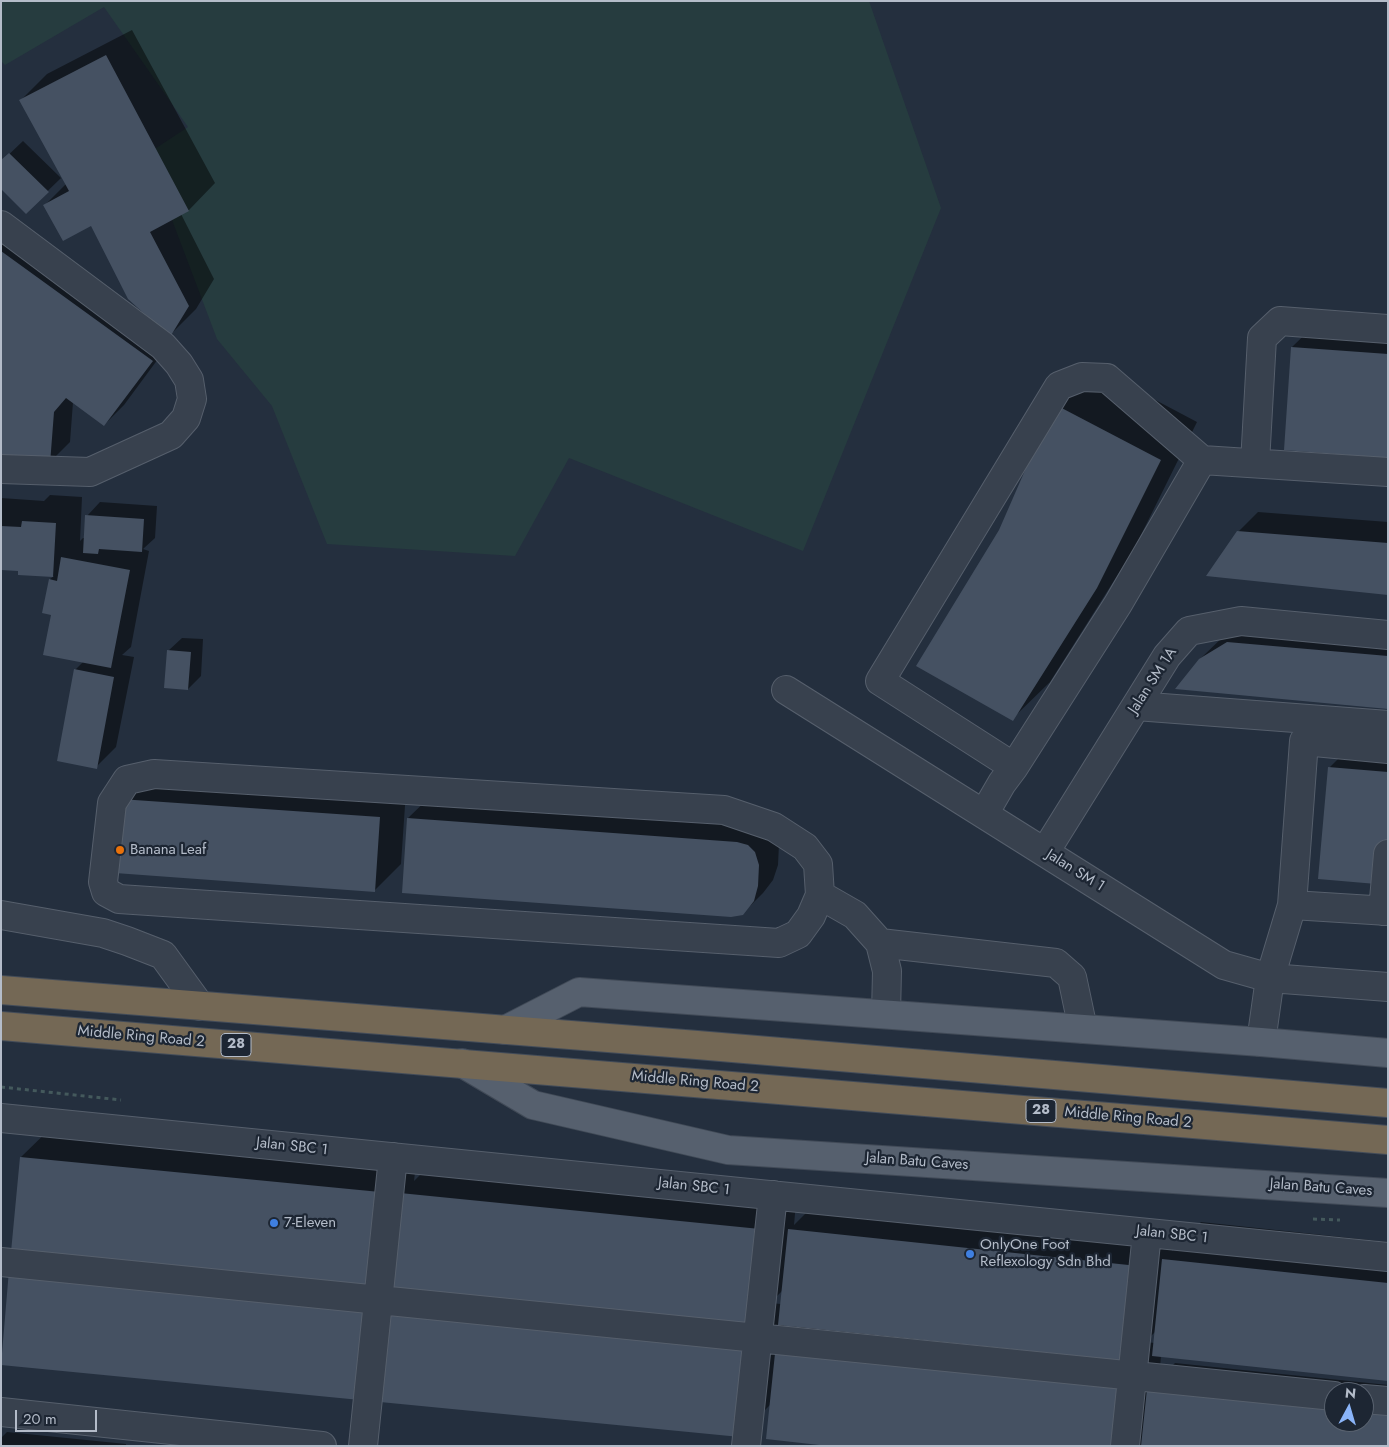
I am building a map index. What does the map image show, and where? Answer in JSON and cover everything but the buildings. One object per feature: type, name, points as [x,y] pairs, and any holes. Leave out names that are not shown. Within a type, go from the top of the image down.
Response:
[{"type":"highway","points":[[1,990],[1388,1102]]},
{"type":"highway","name":"Middle Ring Road 2","points":[[4,1029],[462,1063],[1388,1140]]},
{"type":"main road","points":[[505,1030],[579,992],[1388,1053]]},
{"type":"main road","name":"Jalan Batu Caves","points":[[462,1063],[532,1105],[728,1150],[1388,1193]]},
{"type":"street","points":[[1,225],[164,346],[189,380],[192,399],[186,418],[171,435],[90,472],[1,469]]},
{"type":"street","points":[[1254,463],[1262,338],[1280,321],[1388,329]]},
{"type":"street","points":[[1014,767],[880,681],[1059,386],[1082,378],[1107,378],[1202,460],[1388,472]]},
{"type":"street","points":[[984,814],[1002,783],[1118,604],[1202,460]]},
{"type":"street","name":"Jalan SM 1A","points":[[1045,852],[1167,656],[1189,631],[1241,622],[1388,635]]},
{"type":"street","name":"Jalan SM 1","points":[[786,690],[1224,965],[1270,978],[1388,987]]},
{"type":"street","points":[[1136,706],[1388,725]]},
{"type":"street","points":[[1261,1042],[1270,978],[1292,905],[1304,741],[1388,749]]},
{"type":"street","points":[[154,774],[724,810],[774,827],[805,847],[818,864],[820,895],[810,916],[798,934],[779,943],[119,899],[106,892],[103,882],[112,803],[127,780],[154,774]]},
{"type":"street","points":[[1292,905],[1385,911],[1388,854]]},
{"type":"street","points":[[820,895],[855,915],[880,943],[887,971],[886,1014]]},
{"type":"street","points":[[1,915],[103,933],[163,955],[200,1006]]},
{"type":"street","points":[[880,943],[1056,963],[1072,977],[1083,1029]]},
{"type":"street","name":"Jalan SBC 1","points":[[1,1118],[1388,1257]]},
{"type":"street","points":[[363,1446],[393,1157]]},
{"type":"street","points":[[746,1446],[773,1195]]},
{"type":"street","points":[[1125,1446],[1147,1233]]},
{"type":"street","points":[[1,1262],[1324,1395]]},
{"type":"street","points":[[1374,1400],[1388,1401]]},
{"type":"street","points":[[1,1412],[130,1436],[322,1446]]},
{"type":"green space","points":[[1,1],[869,1],[941,208],[803,551],[569,458],[515,556],[327,544],[272,406],[217,339],[147,154],[188,127],[104,7],[5,65],[1,61]]},
{"type":"place","name":"Banana Leaf","points":[[120,850]]},
{"type":"place","name":"7-Eleven","points":[[274,1223]]},
{"type":"place","name":"OnlyOne Foot Reflexology Sdn Bhd","points":[[970,1254]]}]
